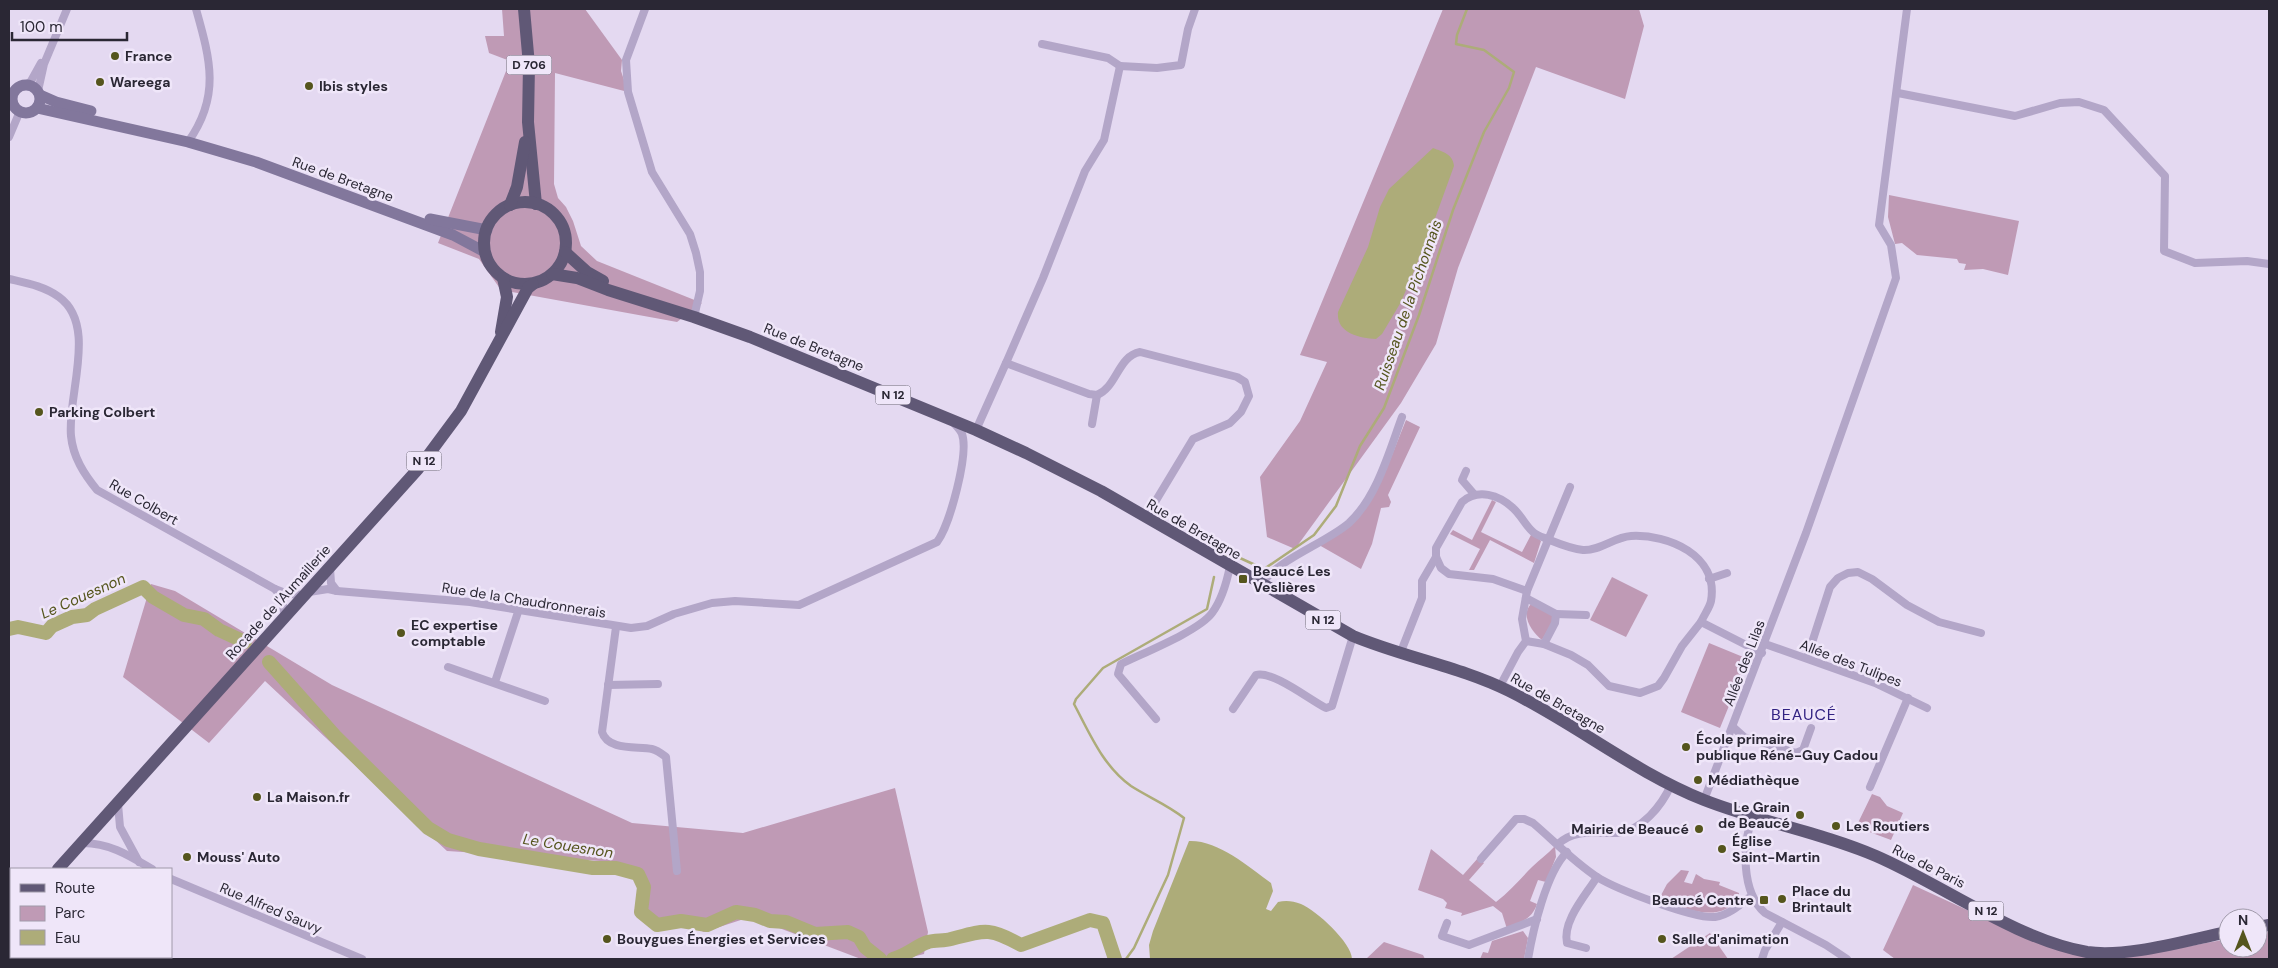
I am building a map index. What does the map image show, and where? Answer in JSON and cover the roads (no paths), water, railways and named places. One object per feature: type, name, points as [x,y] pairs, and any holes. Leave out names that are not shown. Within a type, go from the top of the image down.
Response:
[{"type":"main road","name":"D 706","points":[[524,9],[529,65],[528,122],[536,204]]},
{"type":"main road","points":[[17,87],[39,93],[56,102],[190,139],[37,108],[27,113],[14,105],[13,94],[17,87]]},
{"type":"main road","points":[[37,108],[39,93]]},
{"type":"main road","points":[[86,118],[105,115]]},
{"type":"main road","name":"D 706","points":[[510,205],[517,187],[528,122]]},
{"type":"main road","name":"Rue de Bretagne","points":[[190,139],[235,149],[436,221],[486,230]]},
{"type":"main road","name":"Rue de Bretagne","points":[[190,139],[453,235],[485,252]]},
{"type":"main road","points":[[519,203],[536,204],[549,210],[558,218],[565,234],[565,252],[560,266],[552,274],[532,284],[522,284],[503,278],[492,267],[485,252],[486,230],[492,220],[510,205],[519,203]]},
{"type":"main road","name":"Rue de Bretagne","points":[[565,252],[588,272],[623,291],[658,305]]},
{"type":"main road","name":"Rue de Bretagne","points":[[552,274],[577,278],[608,290],[694,317],[786,352],[976,430],[1026,453],[1146,517],[1353,636],[1400,654],[1480,678],[1500,686],[1563,721],[1639,768],[1704,800]]},
{"type":"main road","name":"Rocade de l'Aumaillerie","points":[[500,340],[507,297],[503,278]]},
{"type":"main road","name":"Rocade de l'Aumaillerie","points":[[59,868],[330,568],[442,439],[465,404],[528,288],[532,284]]},
{"type":"main road","name":"Rue de Paris","points":[[1704,800],[1874,856],[2018,928],[2042,938],[2086,951],[2125,952],[2218,934]]},
{"type":"street","points":[[17,87],[31,80],[49,51],[68,9]]},
{"type":"street","points":[[190,139],[206,109],[211,87],[211,66],[196,9]]},
{"type":"street","points":[[645,9],[626,60],[628,92],[652,172],[690,234],[696,253],[700,272],[700,291],[694,317]]},
{"type":"street","points":[[1042,44],[1108,58],[1120,66],[1157,68],[1181,65],[1188,30],[1195,9]]},
{"type":"street","name":"Allée des Lilas","points":[[1704,800],[1762,654],[1896,278],[1891,245],[1878,225],[1898,93],[1907,9]]},
{"type":"street","points":[[39,93],[49,51]]},
{"type":"street","points":[[976,430],[1043,278],[1085,170],[1104,140],[1120,66]]},
{"type":"street","points":[[1898,93],[2015,116],[2060,103],[2079,102],[2104,110],[2165,176],[2164,251],[2195,263],[2247,261],[2269,264]]},
{"type":"street","points":[[9,137],[14,105]]},
{"type":"street","name":"Rue Colbert","points":[[9,278],[38,286],[58,296],[73,313],[77,323],[79,340],[70,421],[71,438],[79,465],[92,484],[108,498],[276,589],[288,594],[307,593]]},
{"type":"street","points":[[1006,362],[1089,394],[1097,395],[1109,387],[1127,358],[1132,353],[1140,352],[1237,377],[1244,382],[1249,391],[1249,396],[1240,412],[1230,423],[1193,439],[1146,517]]},
{"type":"street","points":[[1092,424],[1097,395]]},
{"type":"street","points":[[1262,585],[1271,574],[1344,527],[1356,516],[1377,482],[1402,417]]},
{"type":"street","name":"Rue de la Chaudronnerais","points":[[307,593],[328,589],[470,602],[616,627],[647,626],[674,614],[712,603],[735,602],[799,605],[937,542],[944,533],[953,508],[964,447],[962,434],[951,419]]},
{"type":"street","points":[[1466,472],[1462,480],[1474,494]]},
{"type":"street","points":[[1500,686],[1526,641],[1522,619],[1526,595],[1570,487]]},
{"type":"street","points":[[1526,641],[1544,644],[1571,655],[1588,665],[1609,686],[1640,693],[1658,686],[1682,646],[1701,622],[1711,601],[1709,579],[1696,556],[1676,543],[1653,537],[1628,536],[1598,548],[1584,550],[1548,539],[1533,532],[1514,508],[1504,501],[1492,496],[1474,494],[1462,502],[1436,548],[1436,557],[1441,568],[1449,574],[1494,579],[1526,595],[1556,614],[1586,615]]},
{"type":"street","points":[[1400,654],[1422,598],[1422,581],[1436,557]]},
{"type":"street","points":[[1156,719],[1118,674],[1122,664],[1194,627],[1211,615],[1218,602],[1230,566]]},
{"type":"street","points":[[330,568],[331,583],[337,591]]},
{"type":"street","points":[[1807,658],[1830,587],[1838,578],[1848,573],[1858,572],[1872,579],[1907,605],[1939,622],[1981,633]]},
{"type":"street","points":[[1709,579],[1727,573]]},
{"type":"street","points":[[276,589],[282,598],[285,618]]},
{"type":"street","points":[[495,682],[519,609]]},
{"type":"street","points":[[1544,644],[1555,623],[1556,614]]},
{"type":"street","points":[[1701,622],[1762,654]]},
{"type":"street","points":[[616,627],[602,724],[604,737],[618,745],[655,749],[666,757],[676,871]]},
{"type":"street","points":[[1233,710],[1256,675],[1261,674],[1274,678],[1326,708],[1332,706],[1353,636]]},
{"type":"street","name":"Allée des Tulipes","points":[[1765,644],[1875,682],[1927,708]]},
{"type":"street","points":[[448,667],[545,701]]},
{"type":"street","points":[[608,685],[658,684]]},
{"type":"street","points":[[1870,787],[1908,698]]},
{"type":"street","points":[[1733,728],[1744,737],[1796,753],[1803,750],[1811,728]]},
{"type":"street","points":[[1558,844],[1577,833],[1619,833],[1629,830],[1642,822],[1663,804],[1671,785]]},
{"type":"street","points":[[118,804],[120,827],[139,862]]},
{"type":"street","points":[[1754,816],[1747,853],[1751,896],[1757,906],[1765,913],[1826,945],[1847,959]]},
{"type":"street","points":[[1482,858],[1516,819],[1524,819],[1532,823],[1597,877],[1672,908],[1701,917],[1717,917],[1734,910],[1751,896]]},
{"type":"street","points":[[83,843],[98,843],[114,848],[150,868]]},
{"type":"street","points":[[1528,959],[1537,919],[1557,864],[1567,852]]},
{"type":"street","points":[[1586,948],[1567,943],[1565,935],[1570,920],[1597,877]]},
{"type":"street","name":"Rue Alfred Sauvy","points":[[172,879],[362,959]]},
{"type":"street","points":[[1447,923],[1442,936],[1470,945],[1537,919]]},
{"type":"street","points":[[1762,959],[1765,950],[1782,922]]},
{"type":"water","points":[[1433,148],[1450,156],[1454,166],[1429,235],[1401,302],[1382,334],[1376,339],[1356,336],[1345,330],[1341,325],[1338,319],[1338,312],[1368,247],[1380,207],[1389,189]]},
{"type":"water","points":[[1189,841],[1200,842],[1222,849],[1271,883],[1273,891],[1266,909],[1271,911],[1278,902],[1284,901],[1295,902],[1307,907],[1340,936],[1346,944],[1352,959],[1150,959],[1149,945],[1153,931]]},
{"type":"waterway","name":"Ruisseau de la Pichonnais","points":[[1224,557],[1229,553],[1264,569],[1314,535],[1336,506],[1360,446],[1384,408],[1419,315],[1453,210],[1484,132],[1509,88],[1514,72],[1484,50],[1456,44],[1457,35],[1467,9]]},
{"type":"waterway","name":"Ruisseau de la Pichonnais","points":[[1126,959],[1134,948],[1168,875],[1184,818],[1121,778],[1098,749],[1074,704],[1076,699],[1103,668],[1207,609],[1214,577]]},
{"type":"waterway","name":"Le Couesnon","points":[[9,629],[18,627],[46,633],[52,626],[72,617],[87,615],[95,609],[143,587],[153,597],[184,615],[204,619],[219,630],[245,642]]},
{"type":"waterway","name":"Le Couesnon","points":[[269,662],[335,736],[428,828],[448,840],[479,849],[593,868],[616,868],[638,874],[644,887],[641,912],[657,925],[681,921],[707,925],[736,912],[755,915],[770,921],[786,922],[815,934],[848,932],[859,937],[865,947],[880,959]]},
{"type":"waterway","name":"Le Couesnon","points":[[893,959],[928,942],[948,940],[980,932],[1001,935],[1021,945],[1090,920],[1103,923],[1115,959]]},
{"type":"place","name":"France","points":[[115,56]]},
{"type":"place","name":"Wareega","points":[[100,82]]},
{"type":"place","name":"Ibis styles","points":[[309,86]]},
{"type":"place","name":"Parking Colbert","points":[[39,412]]},
{"type":"place","name":"Beaucé Les Veslières","points":[[1243,579]]},
{"type":"place","name":"EC expertise comptable","points":[[401,633]]},
{"type":"place","name":"École primaire publique Réné-Guy Cadou","points":[[1686,747]]},
{"type":"place","name":"Médiathèque","points":[[1698,780]]},
{"type":"place","name":"La Maison.fr","points":[[257,797]]},
{"type":"place","name":"Le Grain de Beaucé","points":[[1800,815]]},
{"type":"place","name":"Les Routiers","points":[[1836,826]]},
{"type":"place","name":"Mairie de Beaucé","points":[[1699,829]]},
{"type":"place","name":"Église Saint-Martin","points":[[1722,849]]},
{"type":"place","name":"Mouss' Auto","points":[[187,857]]},
{"type":"place","name":"Place du Brintault","points":[[1782,899]]},
{"type":"place","name":"Beaucé Centre","points":[[1764,900]]},
{"type":"place","name":"Bouygues Énergies et Services","points":[[607,939]]},
{"type":"place","name":"Salle d'animation","points":[[1662,939]]},
{"type":"district","name":"BEAUCÉ","points":[[1804,714]]}]
